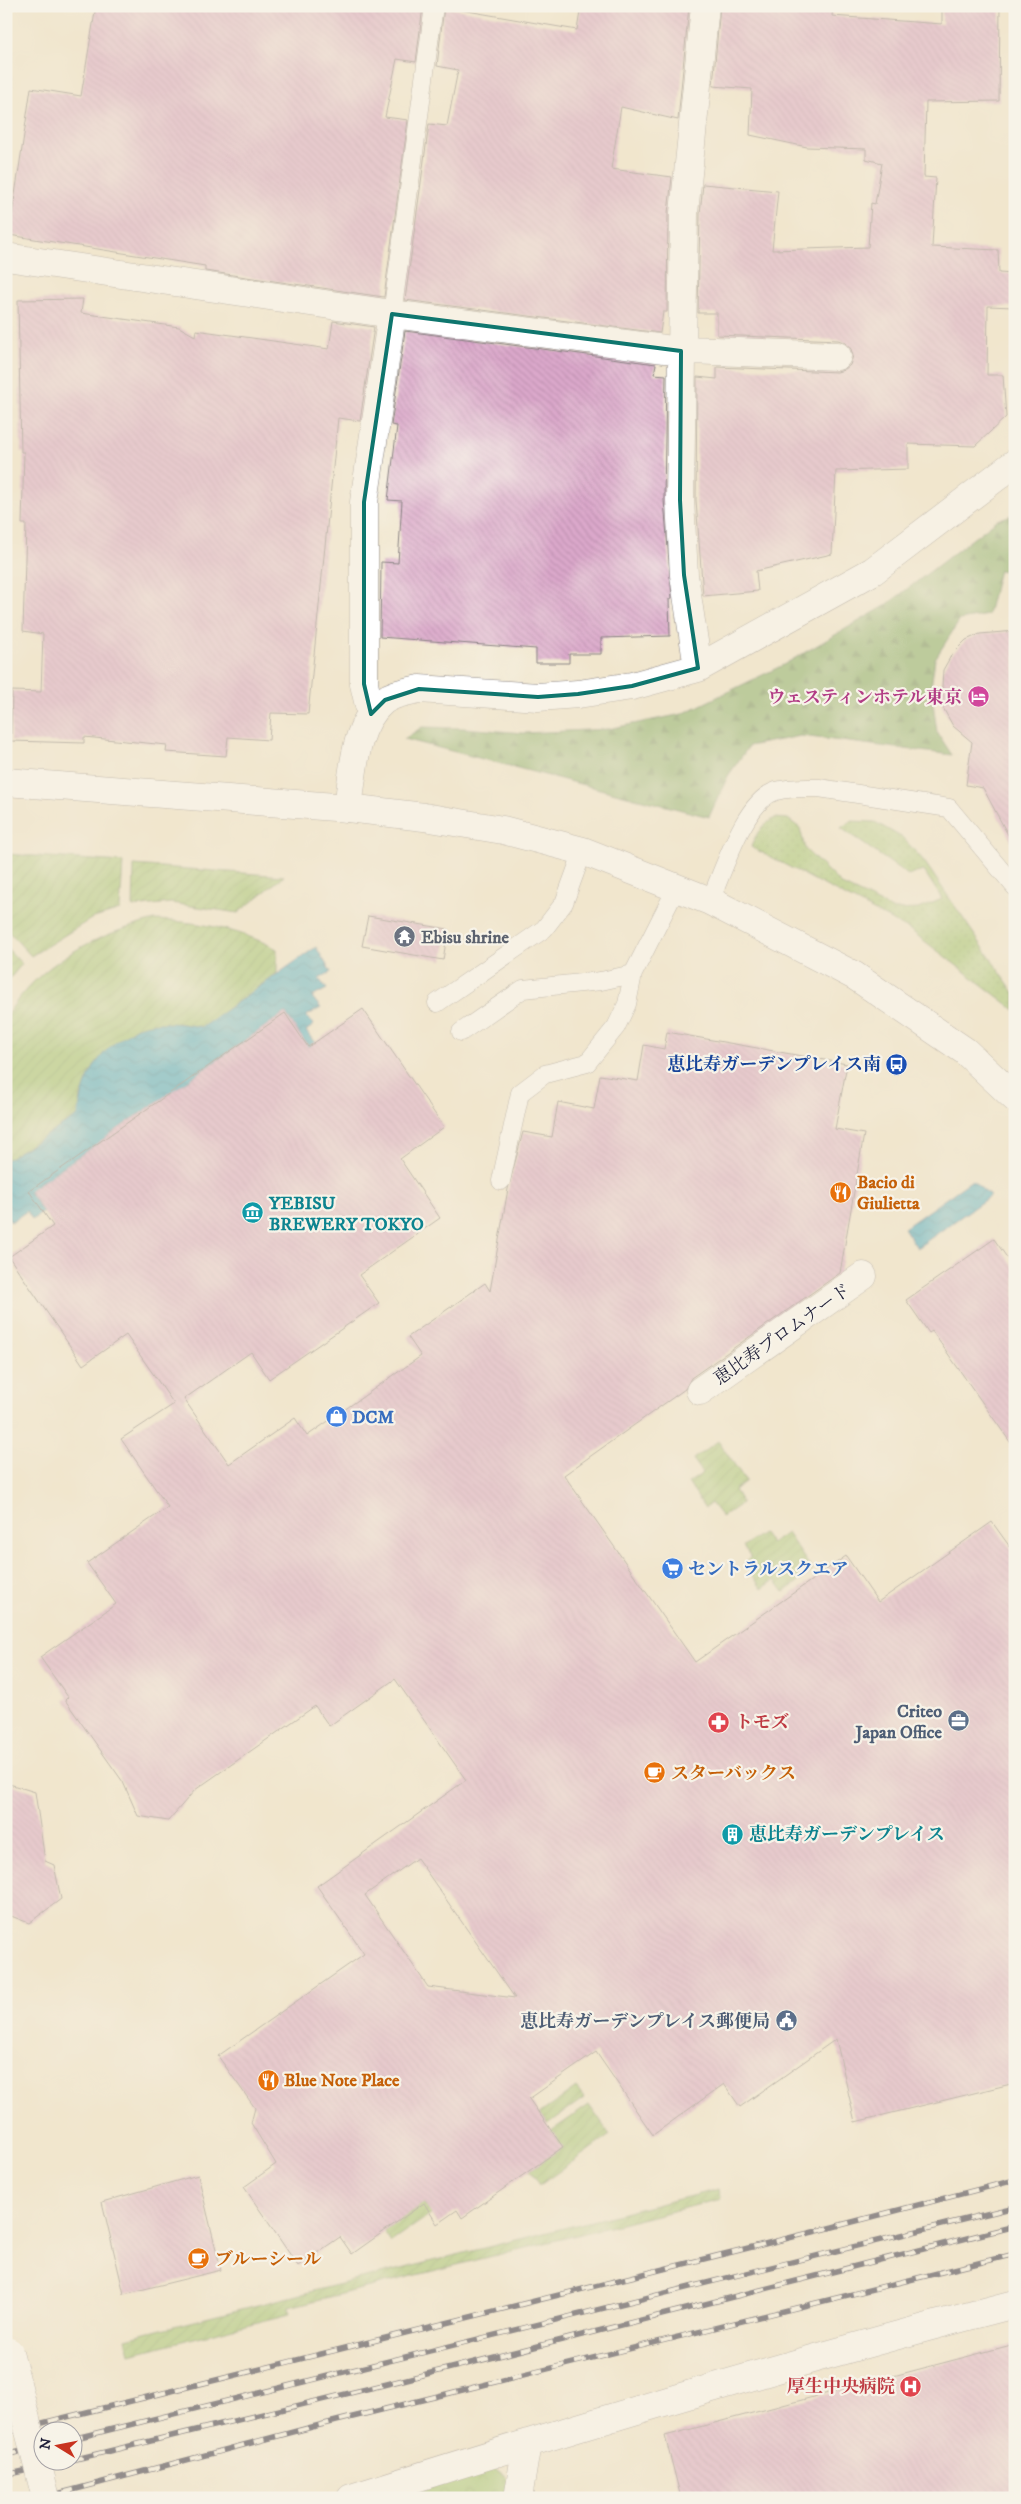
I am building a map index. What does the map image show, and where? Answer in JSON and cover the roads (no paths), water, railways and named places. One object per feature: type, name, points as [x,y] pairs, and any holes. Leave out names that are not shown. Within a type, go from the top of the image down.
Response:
[{"type":"street","points":[[698,668],[684,575],[681,518],[681,351],[684,213],[705,6]]},
{"type":"street","points":[[6,257],[392,314],[681,351],[837,356]]},
{"type":"street","points":[[370,714],[364,684],[364,502],[392,314]]},
{"type":"street","points":[[348,808],[356,758],[364,726],[370,714],[384,700],[400,693],[420,690],[538,697],[578,694],[632,686],[698,668],[873,571],[1015,463]]},
{"type":"street","points":[[6,782],[348,808],[424,817],[504,830],[583,851],[710,901],[855,976],[965,1051],[1015,1098]]},
{"type":"street","name":"恵比寿プロムナード","points":[[700,1392],[863,1276]]},
{"type":"street","points":[[351,2498],[527,2442],[848,2347],[1015,2304]]},
{"type":"street","points":[[8,2346],[46,2498]]},
{"type":"street","points":[[518,2498],[527,2442]]},
{"type":"lane","points":[[392,314],[434,6]]},
{"type":"lane","points":[[710,901],[745,822],[757,805],[774,792],[797,788],[819,788],[949,808],[1015,887]]},
{"type":"lane","points":[[437,1003],[544,929],[564,903],[583,851]]},
{"type":"lane","points":[[500,1181],[520,1093],[545,1074],[587,1063],[616,1027],[627,1004],[633,974],[677,887]]},
{"type":"lane","points":[[461,1032],[523,989],[601,981],[633,974]]},
{"type":"water","points":[[316,947],[331,972],[319,979],[327,989],[312,997],[321,1008],[306,1016],[314,1025],[306,1031],[315,1043],[308,1047],[285,1013],[29,1191],[43,1212],[32,1220],[27,1211],[11,1222],[6,1216],[6,1160],[78,1116],[83,1092],[92,1070],[114,1043],[137,1028],[148,1024],[172,1023],[202,1027]]},
{"type":"water","points":[[972,1180],[990,1196],[917,1248],[904,1228]]},
{"type":"railway","points":[[6,2432],[829,2228],[1015,2180]]},
{"type":"railway","points":[[82,2437],[1015,2207]]},
{"type":"railway","points":[[82,2458],[383,2385],[1015,2226]]},
{"type":"railway","points":[[42,2498],[312,2427],[1015,2254]]},
{"type":"railway","points":[[6,2455],[32,2448]]},
{"type":"railway","points":[[6,2475],[32,2469]]},
{"type":"place","name":"ウェスティンホテル東京","points":[[978,697]]},
{"type":"place","name":"Ebisu shrine","points":[[405,937]]},
{"type":"place","name":"恵比寿ガーデンプレイス南","points":[[897,1064]]},
{"type":"place","name":"Bacio di Giulietta","points":[[841,1192]]},
{"type":"place","name":"YEBISU BREWERY TOKYO","points":[[253,1213]]},
{"type":"place","name":"DCM","points":[[336,1417]]},
{"type":"place","name":"セントラルスクエア","points":[[672,1569]]},
{"type":"place","name":"Criteo Japan Office","points":[[958,1721]]},
{"type":"place","name":"トモズ","points":[[719,1722]]},
{"type":"place","name":"スターバックス","points":[[655,1773]]},
{"type":"place","name":"恵比寿ガーデンプレイス","points":[[733,1834]]},
{"type":"place","name":"恵比寿ガーデンプレイス郵便局","points":[[786,2021]]},
{"type":"place","name":"Blue Note Place","points":[[268,2080]]},
{"type":"place","name":"ブルーシール","points":[[199,2259]]},
{"type":"place","name":"厚生中央病院","points":[[911,2386]]}]
